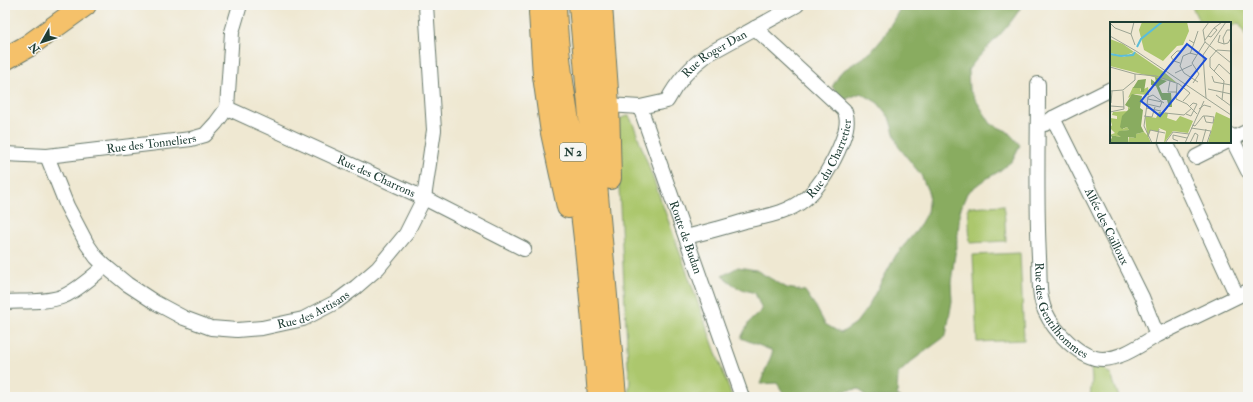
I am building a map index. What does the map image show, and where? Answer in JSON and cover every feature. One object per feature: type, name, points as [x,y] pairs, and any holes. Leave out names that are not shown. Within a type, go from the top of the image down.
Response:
[{"type":"main road","points":[[5,59],[28,46],[85,5]]},
{"type":"main road","points":[[540,5],[544,76],[552,133],[569,215],[599,297]]},
{"type":"main road","name":"N 2","points":[[555,5],[560,65],[580,198],[599,297],[615,397]]},
{"type":"main road","name":"N 2","points":[[580,5],[599,297],[599,397]]},
{"type":"main road","points":[[599,297],[612,269],[608,105],[601,5]]},
{"type":"street","points":[[227,108],[232,32],[240,5]]},
{"type":"street","name":"Rue des Artisans","points":[[47,156],[67,206],[87,244],[96,257],[127,284],[156,303],[184,318],[211,328],[236,330],[262,328],[303,319],[336,302],[378,268],[406,234],[424,198],[434,130],[426,5]]},
{"type":"street","name":"Rue Roger Dan","points":[[640,107],[667,101],[672,91],[685,74],[699,61],[797,5]]},
{"type":"street","name":"Rue du Charretier","points":[[686,237],[782,212],[797,205],[814,191],[821,181],[845,134],[846,115],[844,110],[755,28]]},
{"type":"street","name":"Rue des Gentilhommes","points":[[1038,84],[1038,243],[1040,286],[1045,310],[1053,324],[1063,336],[1079,351],[1090,357],[1103,359],[1122,355],[1157,336],[1243,294]]},
{"type":"street","points":[[1038,129],[1053,118],[1110,90]]},
{"type":"street","points":[[608,105],[640,107]]},
{"type":"street","name":"Route de Budan","points":[[640,107],[742,397]]},
{"type":"street","name":"Rue des Tonneliers","points":[[5,154],[47,156],[191,139],[205,135],[227,108]]},
{"type":"street","name":"Rue des Charrons","points":[[227,108],[424,198],[524,249]]},
{"type":"street","name":"Allée des Cailloux","points":[[1053,118],[1142,297],[1157,336]]},
{"type":"street","points":[[1231,139],[1248,131]]},
{"type":"street","points":[[1231,141],[1248,171]]},
{"type":"street","points":[[1167,143],[1243,294]]},
{"type":"street","points":[[1196,157],[1222,143]]},
{"type":"street","points":[[5,302],[53,299],[64,296],[80,287],[105,266]]},
{"type":"green space","points":[[902,5],[1022,5],[1010,23],[968,70],[969,89],[991,124],[1007,131],[1020,145],[1012,161],[967,193],[960,211],[951,282],[952,301],[946,336],[912,361],[898,374],[897,394],[900,397],[866,397],[859,389],[842,391],[833,397],[786,397],[777,383],[760,384],[773,351],[741,338],[749,322],[762,310],[755,293],[738,288],[722,276],[738,267],[756,270],[787,288],[805,291],[825,324],[841,333],[856,323],[867,308],[896,255],[917,230],[927,212],[929,194],[921,175],[898,146],[889,117],[878,103],[861,93],[844,100],[832,87],[841,72],[871,52],[883,38]]},
{"type":"green space","points":[[1191,5],[1248,5],[1248,40],[1239,23],[1231,27],[1231,22],[1200,22]]},
{"type":"green space","points":[[629,116],[633,123],[732,397],[628,397],[630,381],[616,127],[620,119]]},
{"type":"green space","points":[[1004,205],[1006,241],[970,243],[968,207]]},
{"type":"green space","points":[[1020,253],[1024,340],[977,342],[973,255]]},
{"type":"green space","points":[[1090,357],[1111,375],[1119,397],[1090,397],[1092,380]]}]
